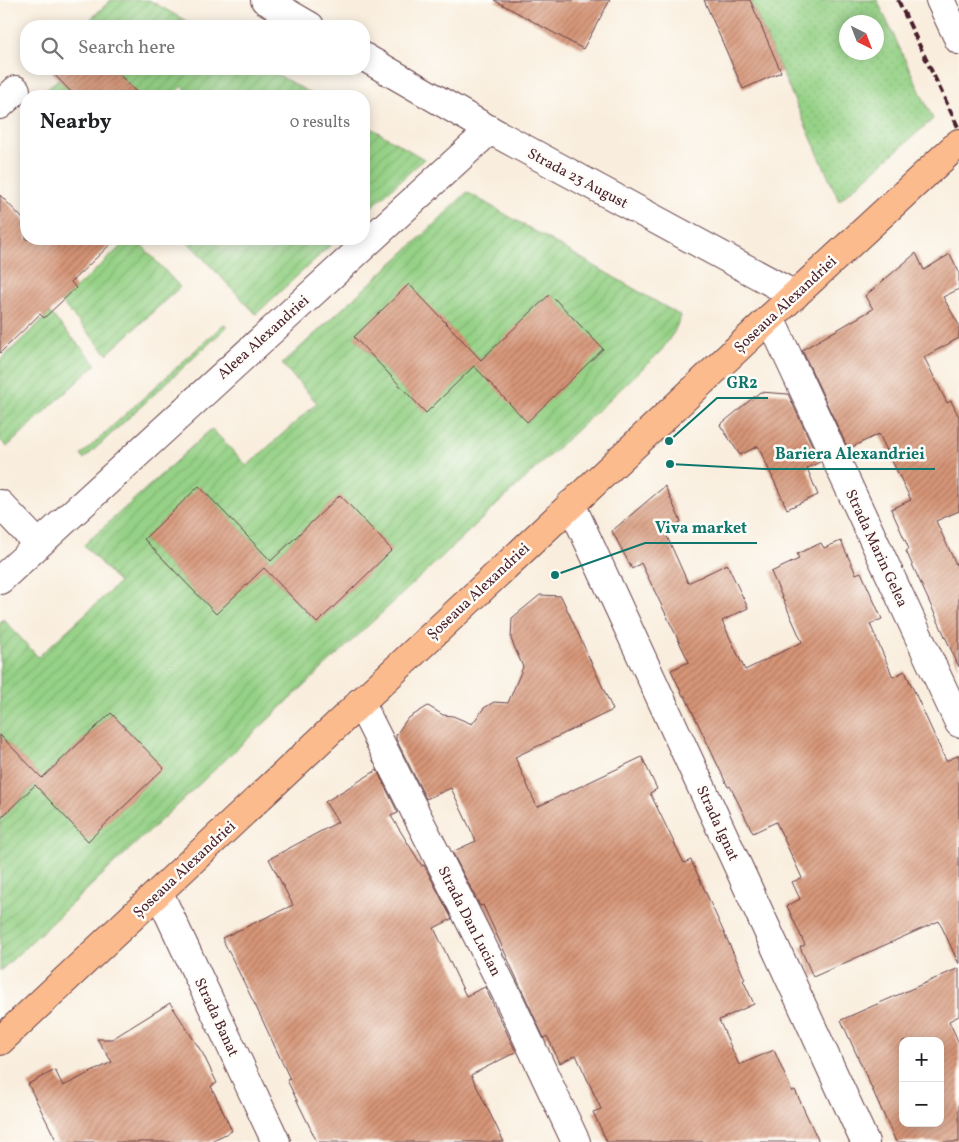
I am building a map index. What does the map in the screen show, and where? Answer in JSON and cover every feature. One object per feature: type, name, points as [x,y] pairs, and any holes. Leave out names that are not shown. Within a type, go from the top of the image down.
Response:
[{"type":"main road","name":"Șoseaua Alexandriei","points":[[0,1042],[795,294],[959,143]]},
{"type":"street","points":[[265,0],[300,20]]},
{"type":"street","points":[[940,0],[959,40]]},
{"type":"street","name":"Strada 23 August","points":[[370,60],[490,130],[795,294]]},
{"type":"street","name":"Aleea Alexandriei","points":[[370,240],[490,130]]},
{"type":"street","name":"Aleea Alexandriei","points":[[0,580],[364,245]]},
{"type":"street","name":"Strada Marin Gelea","points":[[770,318],[959,723]]},
{"type":"street","points":[[0,504],[38,544]]},
{"type":"street","name":"Strada Ignat","points":[[571,504],[865,1142]]},
{"type":"street","name":"Strada Dan Lucian","points":[[360,702],[506,995],[576,1142]]},
{"type":"street","name":"Strada Banat","points":[[159,893],[276,1142]]},
{"type":"green space","points":[[111,0],[149,0],[184,20],[89,20]]},
{"type":"green space","points":[[750,0],[877,0],[933,119],[839,201]]},
{"type":"green space","points":[[120,75],[278,75],[305,90],[186,90],[182,86],[178,90],[134,90]]},
{"type":"green space","points":[[58,79],[69,90],[46,90]]},
{"type":"green space","points":[[370,128],[424,159],[370,208]]},
{"type":"green space","points":[[467,192],[681,316],[674,332],[661,351],[0,971],[0,819],[35,785],[88,840],[163,768],[111,713],[42,778],[0,735],[0,622],[3,619],[38,657],[119,583],[84,545],[209,431],[212,429],[247,466],[317,403],[282,364]],"holes":[[[409,285],[481,360],[550,294],[602,349],[474,366],[426,413],[354,337]],[[199,486],[271,561],[340,495],[392,550],[317,623],[264,568],[216,614],[144,539]]]},
{"type":"green space","points":[[123,245],[142,245],[180,287],[107,354],[61,302]]},
{"type":"green space","points":[[191,245],[331,245],[256,314]]},
{"type":"green space","points":[[50,313],[96,364],[7,447],[0,440],[0,360]]},
{"type":"green space","points":[[224,324],[227,327],[84,459],[81,455]]},
{"type":"building","points":[[494,0],[610,0],[583,49]]},
{"type":"building","points":[[704,0],[750,0],[781,72],[743,89]]},
{"type":"building","points":[[55,75],[120,75],[134,90],[69,90]]},
{"type":"building","points":[[0,195],[20,216],[20,245],[110,245],[71,282],[76,288],[44,318],[40,314],[0,353]]},
{"type":"building","points":[[916,253],[924,270],[950,254],[959,272],[959,289],[943,297],[959,325],[959,338],[924,357],[947,403],[951,401],[959,417],[959,511],[936,521],[959,571],[959,667],[906,551],[909,549],[891,509],[911,500],[879,434],[848,449],[802,350],[873,309],[865,296]]},
{"type":"building","points":[[409,284],[481,360],[550,294],[603,349],[527,422],[474,366],[426,413],[354,337]]},
{"type":"building","points":[[760,392],[788,394],[820,462],[807,468],[818,495],[787,509],[758,446],[740,455],[720,425]]},
{"type":"building","points":[[199,486],[271,561],[340,495],[392,550],[317,623],[264,568],[216,614],[144,539]]},
{"type":"building","points":[[665,486],[681,522],[665,532],[688,583],[727,564],[748,608],[722,621],[745,670],[802,642],[771,572],[799,559],[797,554],[821,543],[824,548],[841,541],[856,574],[861,572],[882,619],[870,624],[893,677],[905,671],[946,761],[959,755],[959,964],[939,921],[813,977],[800,947],[805,945],[787,906],[800,899],[792,882],[802,878],[776,822],[753,833],[730,786],[728,787],[671,670],[689,662],[641,563],[632,569],[612,531]]},
{"type":"building","points":[[540,595],[561,596],[613,710],[515,757],[537,807],[642,757],[657,789],[650,793],[684,863],[691,860],[745,979],[743,980],[754,1004],[719,1020],[739,1065],[774,1050],[792,1092],[795,1090],[819,1142],[607,1142],[593,1112],[601,1109],[576,1055],[560,1063],[547,1036],[544,1038],[483,905],[480,906],[452,852],[476,841],[451,788],[426,799],[396,739],[396,735],[407,719],[428,706],[443,715],[453,716],[472,724],[484,708],[494,702],[508,703],[523,667],[511,639],[512,618]]},
{"type":"building","points":[[111,713],[164,768],[88,841],[35,785],[0,819],[0,735],[42,778]]},
{"type":"building","points":[[377,770],[398,813],[391,816],[422,866],[424,865],[452,919],[434,928],[466,996],[485,987],[516,1052],[471,1075],[504,1142],[317,1142],[287,1080],[290,1079],[222,938],[293,905],[269,859],[338,822],[325,802]]},
{"type":"building","points":[[959,968],[959,1016],[949,1021],[959,1043],[959,1142],[896,1142],[841,1020]]},
{"type":"building","points":[[170,1003],[203,1054],[217,1083],[211,1086],[232,1131],[209,1142],[57,1142],[28,1084],[55,1070],[63,1086],[112,1062],[97,1039],[112,1039]]},
{"type":"railway","points":[[898,0],[959,129]]},
{"type":"place","name":"GR2","points":[[669,441]]},
{"type":"place","name":"Bariera Alexandriei","points":[[670,464]]},
{"type":"place","name":"Viva market","points":[[555,575]]}]
